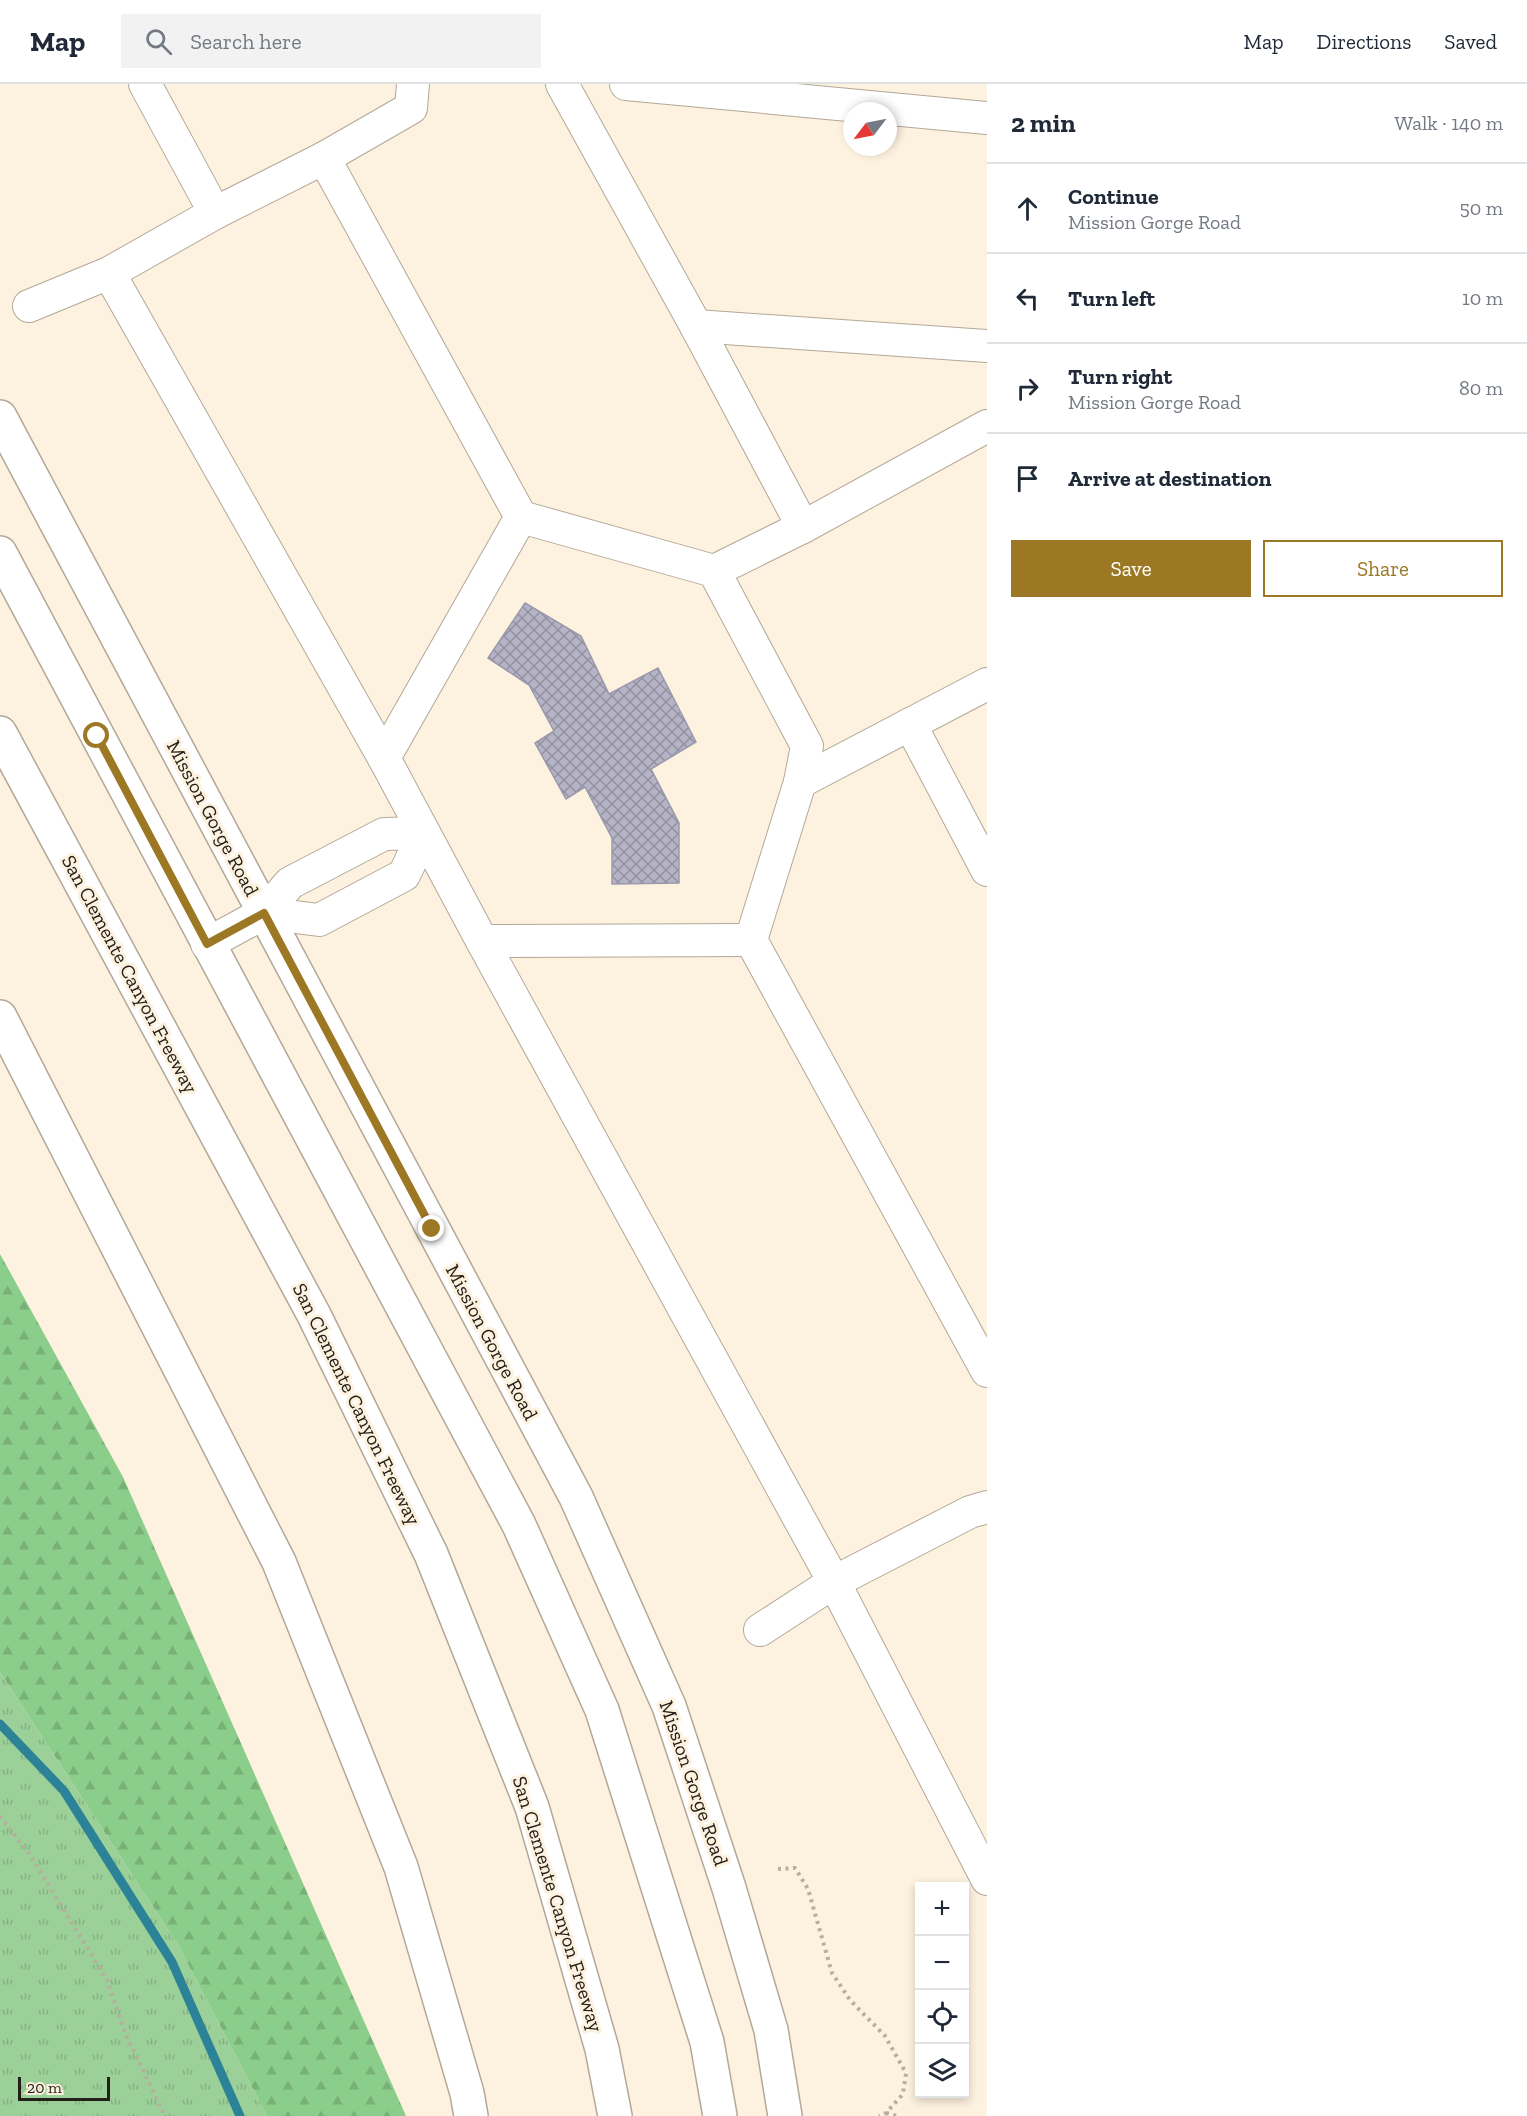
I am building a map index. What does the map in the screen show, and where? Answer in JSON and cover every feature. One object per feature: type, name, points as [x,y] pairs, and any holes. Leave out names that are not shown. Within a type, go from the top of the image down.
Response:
[{"type":"main road","name":"Mission Gorge Road","points":[[0,417],[576,1497],[669,1706],[729,1888],[771,2030],[785,2116]]},
{"type":"main road","points":[[0,553],[519,1525],[602,1710],[707,2042],[720,2116]]},
{"type":"main road","name":"San Clemente Canyon Freeway","points":[[0,733],[314,1315],[431,1554],[532,1807],[602,2049],[615,2116]]},
{"type":"main road","points":[[0,1017],[279,1562],[401,1867],[467,2093],[471,2116]]},
{"type":"lane","points":[[145,84],[215,213]]},
{"type":"lane","points":[[29,306],[109,273],[215,213],[324,158],[411,108],[413,84]]},
{"type":"lane","points":[[562,84],[696,326],[803,527]]},
{"type":"lane","points":[[626,84],[987,118]]},
{"type":"lane","points":[[324,158],[521,517],[714,571],[803,527],[987,426]]},
{"type":"lane","points":[[109,273],[384,758],[834,1582],[987,1879]]},
{"type":"lane","points":[[696,326],[987,346]]},
{"type":"lane","points":[[384,758],[521,517]]},
{"type":"lane","points":[[714,571],[807,746],[800,782],[751,940],[987,1371]]},
{"type":"lane","points":[[800,782],[987,684]]},
{"type":"lane","points":[[910,724],[987,870]]},
{"type":"lane","points":[[264,913],[319,920],[404,875],[424,833]]},
{"type":"lane","points":[[207,944],[264,913],[290,884],[384,834],[424,833]]},
{"type":"lane","points":[[482,941],[751,940]]},
{"type":"lane","points":[[760,1630],[834,1582],[970,1512],[987,1507]]},
{"type":"path","points":[[0,1816],[30,1855],[107,1980],[125,2033],[165,2116]]},
{"type":"path","points":[[778,1869],[795,1868],[808,1888],[832,1973],[850,2000],[885,2037],[906,2073],[903,2094],[886,2113],[879,2116]]},
{"type":"path","points":[[886,2113],[897,2116]]},
{"type":"green space","points":[[0,1254],[123,1477],[406,2116],[267,2116],[178,1945],[0,1672]]},
{"type":"green space","points":[[0,1672],[178,1945],[267,2116],[0,2116]]},
{"type":"building","points":[[525,603],[581,636],[609,694],[658,668],[696,742],[651,769],[679,823],[679,883],[612,884],[612,838],[585,787],[566,799],[535,743],[554,731],[529,685],[488,658]]},
{"type":"waterway","points":[[0,1724],[64,1791],[172,1962],[240,2116]]},
{"type":"route","points":[[97,736],[207,944],[264,913],[432,1229]]}]
